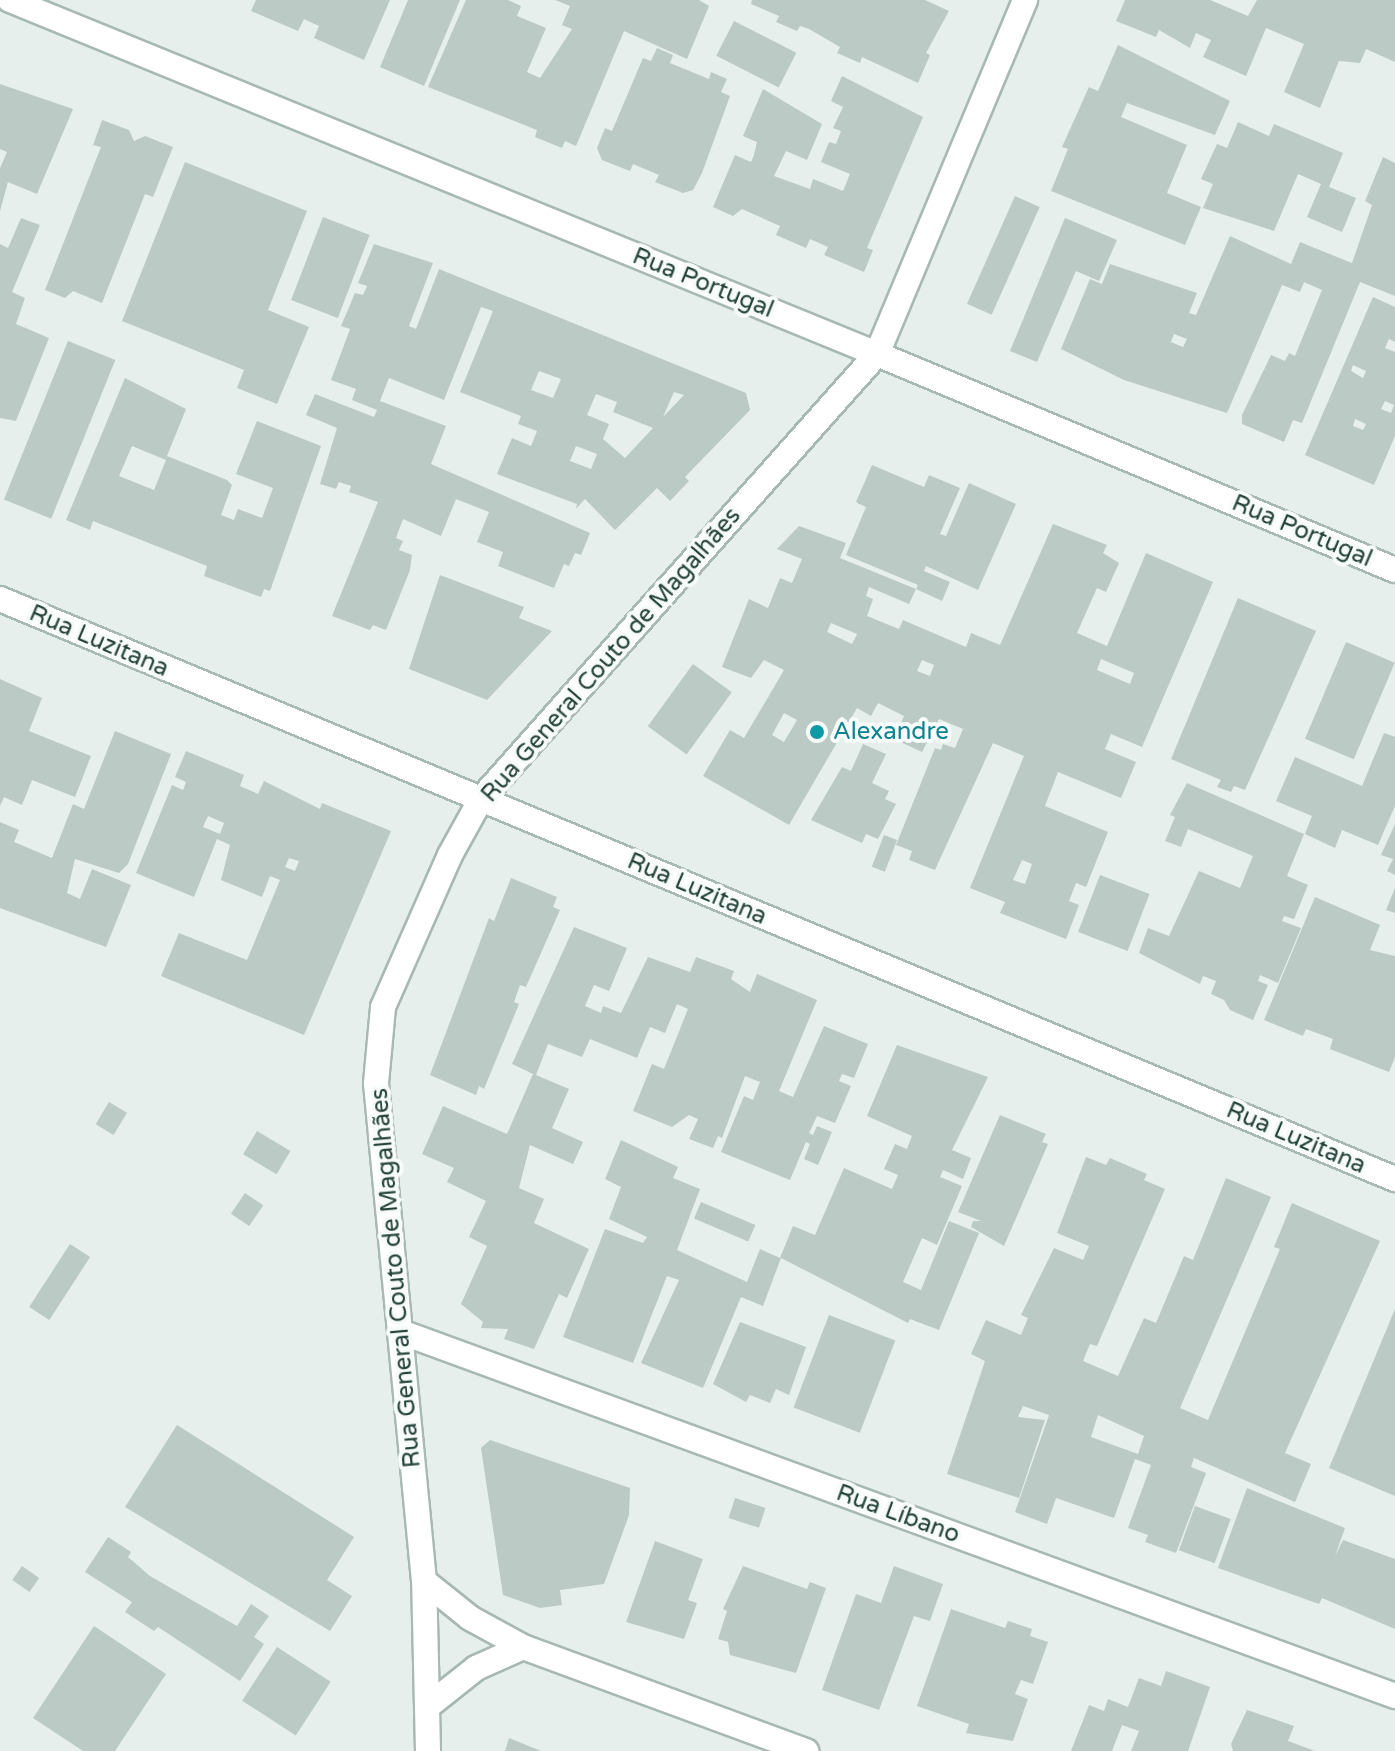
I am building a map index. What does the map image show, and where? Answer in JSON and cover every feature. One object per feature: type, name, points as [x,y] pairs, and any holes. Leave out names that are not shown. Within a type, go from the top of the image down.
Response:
[{"type":"street","name":"Rua Portugal","points":[[10,0],[877,354],[1395,570]]},
{"type":"street","name":"Rua General Couto de Magalhães","points":[[428,1751],[424,1581],[376,1083],[383,1007],[450,855],[481,799],[877,354],[1025,0]]},
{"type":"street","name":"Rua Luzitana","points":[[0,599],[1395,1179]]},
{"type":"street","name":"Rua Líbano","points":[[401,1332],[1395,1696]]},
{"type":"street","points":[[424,1581],[470,1618],[523,1647],[806,1751]]},
{"type":"street","points":[[427,1707],[476,1668],[523,1647]]},
{"type":"building","points":[[256,0],[390,0],[364,60],[314,38],[319,26],[304,19],[298,31],[251,11]]},
{"type":"building","points":[[408,0],[460,0],[424,86],[380,67]]},
{"type":"building","points":[[466,0],[508,0],[521,6],[517,16],[546,28],[527,72],[540,78],[572,29],[562,25],[570,6],[555,0],[699,0],[709,6],[687,59],[624,31],[576,146],[565,141],[562,148],[535,137],[537,130],[428,87]]},
{"type":"building","points":[[752,0],[925,0],[949,11],[926,53],[930,55],[918,83],[862,57],[860,63],[837,53],[840,47],[809,29],[800,26],[797,31],[776,22],[779,16],[751,4]]},
{"type":"building","points":[[1125,0],[1210,0],[1248,16],[1257,0],[1395,0],[1395,62],[1366,49],[1360,63],[1339,61],[1320,108],[1284,92],[1304,44],[1266,28],[1246,76],[1203,57],[1211,40],[1196,33],[1190,48],[1159,30],[1156,37],[1116,21]]},
{"type":"building","points":[[734,21],[796,53],[779,88],[716,56]]},
{"type":"building","points":[[1118,45],[1230,101],[1215,135],[1127,103],[1121,117],[1187,145],[1167,193],[1201,207],[1185,245],[1051,191],[1068,149],[1062,147],[1089,87],[1098,91]]},
{"type":"building","points":[[657,48],[673,55],[670,63],[709,79],[711,72],[727,79],[721,92],[730,96],[702,173],[693,190],[683,193],[655,182],[659,175],[633,164],[630,171],[602,160],[597,148],[605,128],[612,131],[643,58],[651,61]]},
{"type":"building","points":[[842,76],[923,117],[867,248],[873,250],[864,272],[824,255],[828,247],[810,239],[806,248],[776,235],[780,226],[742,209],[733,216],[713,207],[735,155],[751,162],[754,155],[757,142],[743,136],[763,89],[822,124],[807,160],[786,151],[774,176],[810,189],[813,179],[843,191],[850,174],[821,162],[829,142],[836,144],[841,131],[833,128],[843,107],[831,101]]},
{"type":"building","points":[[0,84],[73,109],[37,194],[8,182],[0,211],[0,168],[7,152],[0,149]]},
{"type":"building","points":[[102,120],[129,130],[134,141],[145,136],[173,147],[153,197],[145,194],[102,303],[73,291],[65,298],[45,290],[101,147],[93,145]]},
{"type":"building","points":[[1238,122],[1269,136],[1274,124],[1343,153],[1329,187],[1356,198],[1342,232],[1307,217],[1321,184],[1298,174],[1274,231],[1203,208],[1213,184],[1201,179],[1217,144],[1227,148]]},
{"type":"building","points":[[1383,157],[1395,163],[1395,296],[1360,282],[1302,423],[1293,420],[1284,442],[1242,424],[1242,415],[1271,355],[1285,361],[1289,353],[1295,356],[1322,290],[1304,282],[1300,292],[1282,285],[1227,413],[1124,380],[1061,349],[1090,279],[1102,284],[1110,264],[1197,293],[1189,313],[1196,315],[1230,236],[1291,264],[1300,242],[1352,263],[1372,205],[1365,201]],"holes":[[[1174,334],[1187,339],[1183,347],[1171,342]]]},
{"type":"building","points":[[185,162],[307,211],[268,310],[309,327],[277,404],[237,388],[244,370],[122,321]]},
{"type":"building","points":[[1015,196],[1040,207],[992,315],[967,304]]},
{"type":"building","points":[[323,217],[370,235],[338,318],[291,300]]},
{"type":"building","points":[[21,218],[40,225],[12,292],[25,298],[16,324],[49,338],[16,421],[0,418],[0,244],[8,248]]},
{"type":"building","points":[[1065,218],[1117,240],[1099,281],[1076,271],[1037,362],[1010,351]]},
{"type":"building","points":[[374,244],[433,263],[409,326],[416,329],[439,269],[746,393],[750,410],[685,477],[689,481],[670,501],[657,488],[615,530],[585,499],[576,509],[577,504],[497,474],[512,438],[531,446],[537,431],[518,424],[521,416],[460,392],[493,311],[481,307],[444,400],[389,378],[380,401],[446,426],[431,464],[590,533],[581,555],[575,553],[569,566],[564,564],[554,588],[498,566],[503,552],[477,542],[489,512],[456,499],[441,536],[403,519],[396,538],[403,541],[399,550],[412,555],[410,570],[386,630],[373,625],[370,630],[332,616],[378,502],[349,492],[351,486],[339,482],[336,489],[320,484],[337,428],[306,415],[315,394],[374,417],[377,410],[352,400],[356,389],[331,380],[350,329],[341,326],[355,293],[363,295],[367,286],[358,283]],"holes":[[[539,371],[561,379],[553,398],[531,390]],[[674,392],[684,395],[663,417]],[[596,394],[617,402],[613,412],[653,428],[625,458],[603,439],[609,424],[587,415]],[[576,446],[597,454],[591,469],[570,461]]]},
{"type":"building","points":[[1373,297],[1395,307],[1395,342],[1389,339],[1385,348],[1395,352],[1395,436],[1374,485],[1305,455]],"holes":[[[1353,365],[1366,371],[1363,378],[1351,371]],[[1385,401],[1394,405],[1391,413],[1381,409]],[[1355,419],[1366,424],[1363,430],[1353,426]]]},
{"type":"building","points":[[68,341],[115,360],[51,519],[4,500]]},
{"type":"building","points":[[125,378],[186,409],[167,456],[227,480],[232,485],[221,515],[234,520],[238,509],[262,518],[273,488],[236,474],[257,421],[321,446],[270,591],[264,589],[261,597],[204,576],[207,566],[93,521],[90,530],[66,520]],"holes":[[[132,446],[166,460],[154,490],[119,476]]]},
{"type":"building","points":[[872,465],[924,487],[929,475],[960,488],[940,534],[946,536],[969,483],[1016,504],[978,590],[926,566],[924,571],[950,582],[942,601],[916,589],[918,585],[846,555],[866,507],[856,502]]},
{"type":"building","points":[[1053,524],[1107,545],[1103,553],[1119,563],[1106,592],[1097,588],[1077,633],[1107,646],[1146,553],[1213,582],[1142,747],[1111,734],[1105,749],[1136,762],[1121,798],[1058,772],[1045,806],[1108,832],[1086,887],[1076,883],[1069,901],[1079,905],[1066,939],[1000,913],[1005,902],[970,888],[1024,756],[993,743],[935,870],[909,860],[912,851],[896,845],[935,748],[941,750],[943,744],[955,748],[963,729],[939,719],[922,752],[894,739],[904,716],[878,703],[871,716],[857,708],[789,825],[703,776],[730,730],[744,738],[784,670],[764,660],[751,678],[722,667],[749,599],[768,608],[780,578],[792,583],[802,559],[777,549],[799,526],[846,543],[840,558],[916,589],[909,604],[869,587],[866,596],[873,599],[867,616],[899,629],[903,620],[966,647],[971,633],[1000,645]],"holes":[[[831,623],[857,634],[852,644],[827,632]],[[1101,659],[1134,673],[1130,684],[1097,670]],[[922,660],[934,665],[930,676],[917,671]],[[784,713],[797,720],[784,742],[772,735]],[[1022,860],[1032,864],[1025,884],[1013,880]]]},
{"type":"building","points":[[440,575],[524,607],[519,618],[552,631],[487,700],[409,669]]},
{"type":"building","points":[[1238,598],[1316,631],[1245,790],[1234,786],[1231,792],[1217,787],[1221,780],[1171,759]]},
{"type":"building","points":[[1346,642],[1395,663],[1354,759],[1305,739]]},
{"type":"building","points":[[693,664],[732,692],[687,755],[648,726]]},
{"type":"building","points":[[0,679],[42,698],[29,731],[91,756],[75,797],[32,780],[22,805],[4,797],[0,806]]},
{"type":"building","points":[[115,731],[171,754],[128,864],[119,873],[75,859],[67,893],[80,899],[92,869],[131,885],[106,947],[0,908],[0,822],[19,830],[14,842],[52,858],[73,804],[84,809]]},
{"type":"building","points":[[1384,733],[1395,737],[1395,806],[1378,845],[1342,830],[1335,848],[1305,834],[1312,816],[1276,801],[1295,757],[1362,786]]},
{"type":"building","points":[[863,744],[886,754],[872,783],[889,791],[885,799],[896,804],[878,839],[866,834],[862,843],[811,820],[842,767],[851,771]]},
{"type":"building","points":[[186,751],[244,775],[240,786],[258,794],[264,781],[320,809],[322,803],[391,831],[304,1035],[161,976],[179,933],[247,960],[280,880],[270,876],[262,897],[221,880],[230,845],[217,839],[194,897],[136,873],[172,785],[183,790],[186,782],[175,777]],"holes":[[[208,816],[224,823],[220,834],[203,827]],[[289,858],[299,861],[295,871],[285,867]]]},
{"type":"building","points":[[1187,783],[1304,834],[1287,876],[1308,885],[1294,919],[1284,916],[1282,921],[1301,928],[1278,983],[1260,975],[1258,981],[1268,985],[1253,1020],[1230,1010],[1224,1000],[1211,994],[1216,981],[1203,976],[1200,984],[1139,953],[1148,928],[1169,936],[1199,871],[1240,888],[1253,856],[1188,829],[1181,847],[1165,841],[1175,817],[1170,815]]},
{"type":"building","points":[[1395,824],[1395,875],[1387,871],[1393,859],[1381,855]]},
{"type":"building","points":[[884,835],[897,840],[885,872],[872,867]]},
{"type":"building","points":[[1100,875],[1149,894],[1128,951],[1078,932]]},
{"type":"building","points":[[511,878],[557,897],[553,907],[560,910],[526,987],[520,985],[514,1002],[519,1004],[484,1089],[479,1086],[476,1095],[430,1075],[489,918],[494,921]]},
{"type":"building","points":[[1395,888],[1395,913],[1386,910]]},
{"type":"building","points":[[1315,897],[1380,925],[1370,950],[1395,956],[1395,1057],[1389,1072],[1330,1049],[1333,1039],[1306,1029],[1303,1036],[1264,1020]]},
{"type":"building","points":[[574,927],[627,948],[609,991],[594,985],[585,1006],[601,1013],[603,1006],[621,1013],[648,957],[690,972],[696,957],[734,971],[731,979],[750,992],[757,974],[817,1000],[779,1091],[793,1097],[824,1026],[868,1044],[854,1078],[842,1074],[839,1081],[851,1086],[835,1123],[817,1116],[809,1133],[813,1135],[817,1126],[832,1132],[818,1165],[804,1159],[810,1144],[806,1142],[790,1180],[721,1152],[744,1096],[753,1100],[760,1082],[745,1076],[722,1138],[718,1136],[713,1148],[689,1139],[698,1119],[689,1115],[672,1127],[633,1111],[652,1064],[664,1069],[688,1009],[677,1004],[665,1033],[650,1027],[637,1058],[590,1039],[582,1057],[548,1044],[536,1075],[569,1089],[552,1128],[583,1142],[573,1164],[530,1145],[519,1188],[544,1199],[534,1223],[589,1249],[567,1298],[559,1294],[534,1349],[504,1339],[508,1329],[481,1328],[483,1322],[461,1304],[487,1246],[469,1237],[486,1201],[447,1182],[454,1168],[422,1154],[443,1106],[507,1134],[533,1074],[512,1064]]},
{"type":"building","points":[[897,1045],[988,1077],[952,1150],[971,1158],[963,1179],[943,1170],[940,1177],[962,1186],[937,1245],[922,1238],[903,1282],[921,1290],[949,1221],[979,1233],[939,1330],[910,1319],[908,1323],[781,1258],[763,1306],[741,1297],[703,1388],[641,1363],[679,1280],[667,1276],[633,1363],[563,1337],[605,1229],[643,1243],[647,1237],[609,1219],[621,1187],[605,1179],[621,1140],[678,1167],[673,1178],[700,1189],[677,1250],[747,1282],[760,1249],[780,1258],[793,1226],[815,1235],[844,1168],[892,1189],[898,1175],[884,1169],[895,1144],[907,1149],[912,1136],[867,1116]]},
{"type":"building","points":[[109,1102],[127,1113],[114,1135],[96,1124]]},
{"type":"building","points":[[1000,1115],[1046,1134],[1042,1142],[1048,1144],[1004,1246],[971,1227],[973,1221],[981,1221],[958,1212]]},
{"type":"building","points":[[257,1131],[290,1151],[277,1174],[243,1154]]},
{"type":"building","points":[[1086,1157],[1106,1165],[1110,1158],[1147,1174],[1144,1180],[1165,1189],[1097,1346],[1090,1344],[1083,1361],[1118,1376],[1144,1318],[1156,1323],[1184,1256],[1193,1260],[1226,1178],[1271,1197],[1180,1408],[1208,1420],[1280,1249],[1274,1247],[1292,1203],[1380,1241],[1285,1453],[1311,1464],[1295,1502],[1194,1458],[1191,1467],[1206,1473],[1176,1553],[1145,1542],[1148,1535],[1128,1528],[1151,1465],[1135,1459],[1114,1518],[1056,1498],[1047,1524],[1015,1512],[1049,1415],[1023,1406],[1018,1417],[1045,1420],[1019,1498],[947,1474],[985,1361],[971,1354],[986,1320],[1021,1335],[1028,1318],[1021,1315],[1054,1248],[1083,1260],[1089,1246],[1057,1233]],"holes":[[[1098,1415],[1144,1436],[1138,1454],[1091,1437]]]},
{"type":"building","points":[[245,1193],[263,1205],[249,1226],[231,1214]]},
{"type":"building","points":[[701,1202],[755,1225],[748,1242],[694,1219]]},
{"type":"building","points":[[70,1244],[90,1257],[49,1320],[29,1307]]},
{"type":"building","points":[[1395,1309],[1395,1496],[1329,1468]]},
{"type":"building","points":[[829,1315],[895,1340],[860,1433],[794,1407]]},
{"type":"building","points":[[740,1322],[806,1347],[789,1395],[776,1389],[770,1403],[750,1395],[746,1402],[713,1384]]},
{"type":"building","points":[[177,1425],[354,1537],[327,1580],[352,1596],[330,1631],[125,1507]]},
{"type":"building","points":[[490,1440],[630,1488],[629,1515],[604,1584],[560,1590],[562,1605],[540,1608],[503,1595],[481,1448]]},
{"type":"building","points":[[1247,1488],[1345,1528],[1335,1556],[1343,1540],[1395,1559],[1395,1629],[1322,1598],[1319,1604],[1218,1568]]},
{"type":"building","points":[[735,1498],[765,1508],[759,1528],[729,1518]]},
{"type":"building","points":[[1195,1506],[1231,1519],[1215,1563],[1179,1550]]},
{"type":"building","points":[[108,1537],[131,1552],[128,1557],[150,1576],[237,1626],[251,1604],[269,1616],[254,1637],[264,1644],[240,1681],[158,1627],[154,1631],[125,1612],[132,1602],[85,1572]]},
{"type":"building","points":[[655,1541],[703,1559],[688,1600],[697,1603],[684,1639],[626,1622]]},
{"type":"building","points":[[22,1566],[39,1578],[29,1592],[12,1580]]},
{"type":"building","points":[[743,1566],[807,1589],[810,1582],[826,1588],[796,1673],[730,1655],[728,1642],[718,1639],[727,1611],[723,1609]]},
{"type":"building","points":[[894,1566],[943,1584],[930,1621],[914,1616],[879,1710],[822,1690],[856,1594],[881,1603]]},
{"type":"building","points":[[951,1609],[1005,1628],[1008,1621],[1032,1629],[1030,1636],[1048,1642],[1033,1684],[1021,1680],[1015,1694],[1028,1699],[1013,1741],[966,1733],[969,1724],[917,1706]]},
{"type":"building","points":[[94,1626],[166,1674],[115,1751],[83,1751],[33,1718]]},
{"type":"building","points":[[277,1647],[331,1682],[296,1736],[242,1701]]},
{"type":"building","points":[[1166,1671],[1210,1687],[1188,1751],[1131,1751],[1139,1731],[1122,1725],[1112,1751],[1071,1751],[1089,1705],[1104,1711],[1108,1699],[1128,1707],[1139,1678],[1161,1686]]},
{"type":"building","points":[[1247,1710],[1294,1726],[1288,1741],[1315,1751],[1233,1751],[1231,1744]]},
{"type":"building","points":[[509,1738],[541,1751],[505,1751]]},
{"type":"place","name":"Alexandre","points":[[817,732]]}]
